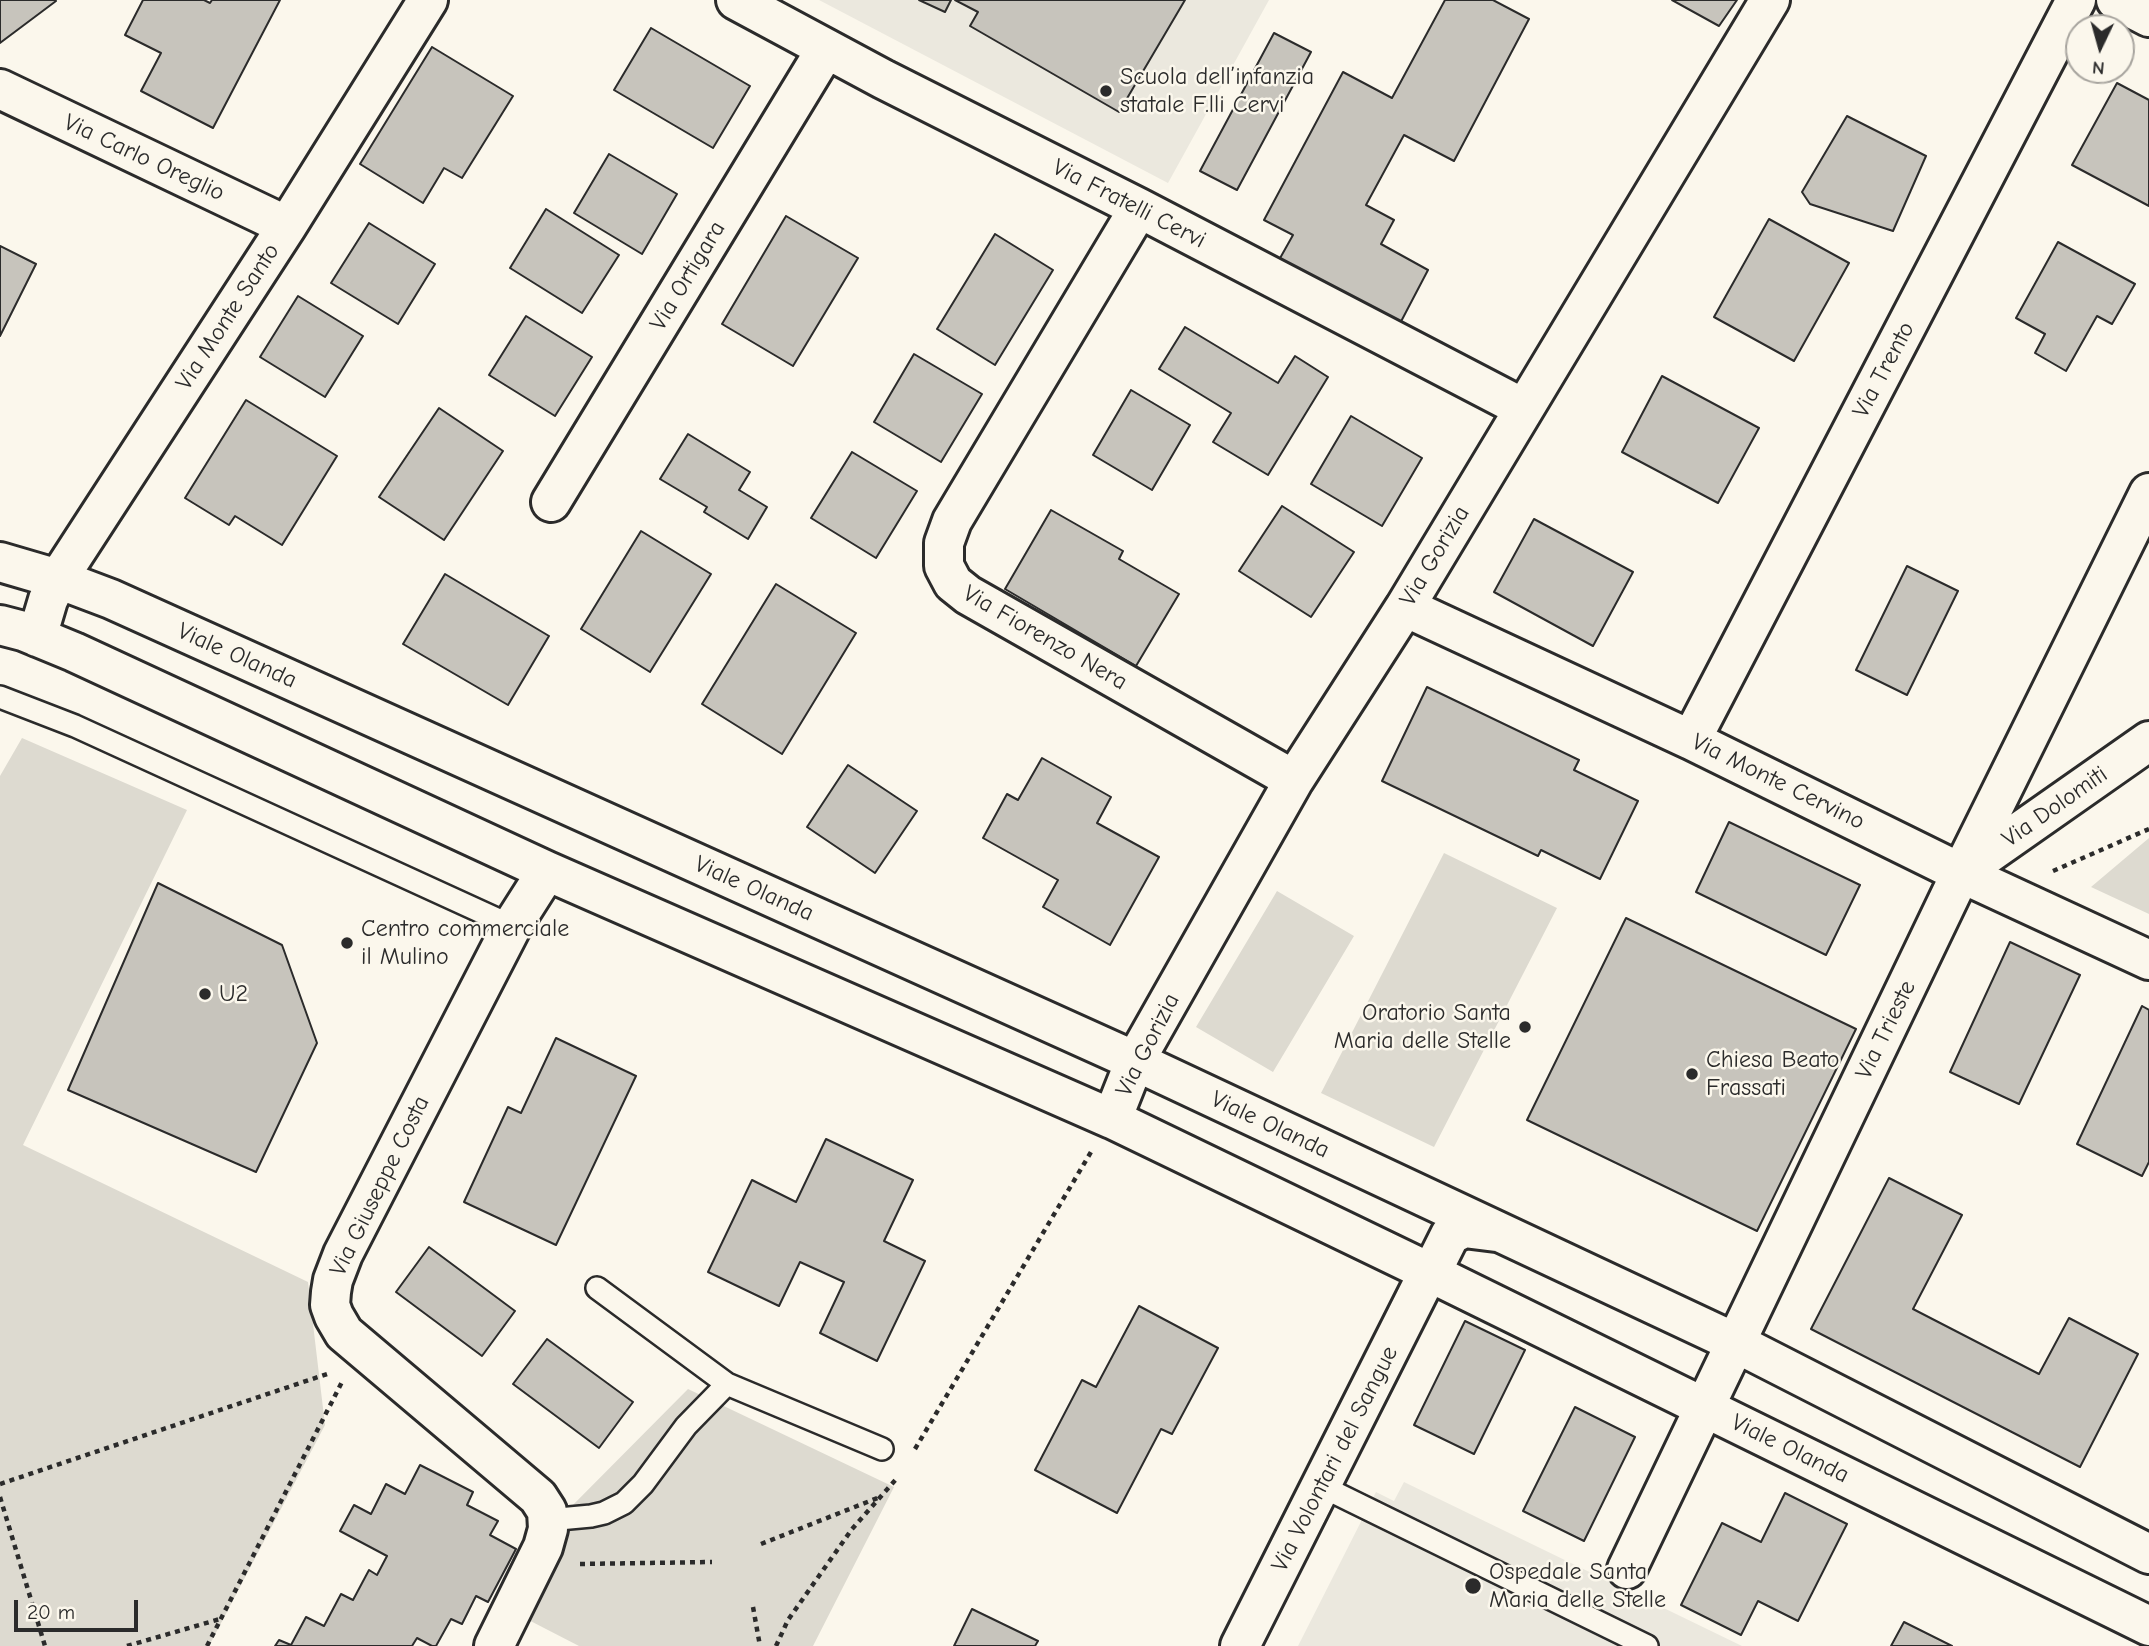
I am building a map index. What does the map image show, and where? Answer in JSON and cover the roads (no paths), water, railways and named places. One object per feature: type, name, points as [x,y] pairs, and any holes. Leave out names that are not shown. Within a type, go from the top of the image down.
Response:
[{"type":"street","name":"Via Monte Santo","points":[[37,636],[48,600],[58,579],[287,226],[428,0]]},
{"type":"street","name":"Via Fratelli Cervi","points":[[736,0],[1523,408]]},
{"type":"street","name":"Via Gorizia","points":[[1112,1119],[1135,1061],[1294,780],[1405,607],[1770,0]]},
{"type":"street","name":"Via Trento","points":[[1691,740],[2076,0]]},
{"type":"street","points":[[2116,0],[2149,16]]},
{"type":"street","name":"Via Ortigara","points":[[551,502],[826,49]]},
{"type":"street","name":"Via Carlo Oreglio","points":[[0,89],[287,226]]},
{"type":"street","name":"Via Fiorenzo Nera","points":[[1139,208],[952,521],[944,543],[944,566],[953,583],[968,595],[1294,780]]},
{"type":"street","name":"Via Trieste","points":[[1627,1569],[1961,873],[2149,493]]},
{"type":"street","name":"Viale Olanda","points":[[0,562],[58,579],[111,599],[1135,1061],[1736,1343],[2149,1554]]},
{"type":"street","name":"Via Monte Cervino","points":[[1405,607],[1691,740],[1961,873],[2149,960]]},
{"type":"street","name":"Viale Olanda","points":[[0,625],[37,636],[86,657],[547,871],[1112,1119],[2149,1626]]},
{"type":"street","name":"Via Dolomiti","points":[[1961,873],[2149,741]]},
{"type":"street","name":"Via Giuseppe Costa","points":[[546,1533],[547,1511],[538,1497],[340,1327],[330,1305],[332,1280],[343,1254],[512,926],[547,871]]},
{"type":"street","name":"Viale Olanda","points":[[1431,1273],[1450,1235],[1456,1230],[1474,1229],[1502,1233]]},
{"type":"street","name":"Via Volontari del Sangue","points":[[1240,1646],[1423,1283],[1431,1273]]},
{"type":"street","points":[[494,1646],[546,1533]]},
{"type":"lane","points":[[0,697],[75,726],[512,926]]},
{"type":"lane","points":[[597,1288],[727,1384],[882,1449]]},
{"type":"lane","points":[[546,1533],[604,1513],[624,1503],[643,1484],[686,1426],[727,1384]]},
{"type":"lane","points":[[1321,1486],[1647,1646]]},
{"type":"place","name":"Scuola dell’infanzia statale F.lli Cervi","points":[[1106,91]]},
{"type":"place","name":"Centro commerciale il Mulino","points":[[347,943]]},
{"type":"place","name":"U2","points":[[205,994]]},
{"type":"place","name":"Oratorio Santa Maria delle Stelle","points":[[1525,1027]]},
{"type":"place","name":"Chiesa Beato Frassati","points":[[1692,1074]]},
{"type":"place","name":"Ospedale Santa Maria delle Stelle","points":[[1473,1586]]}]
